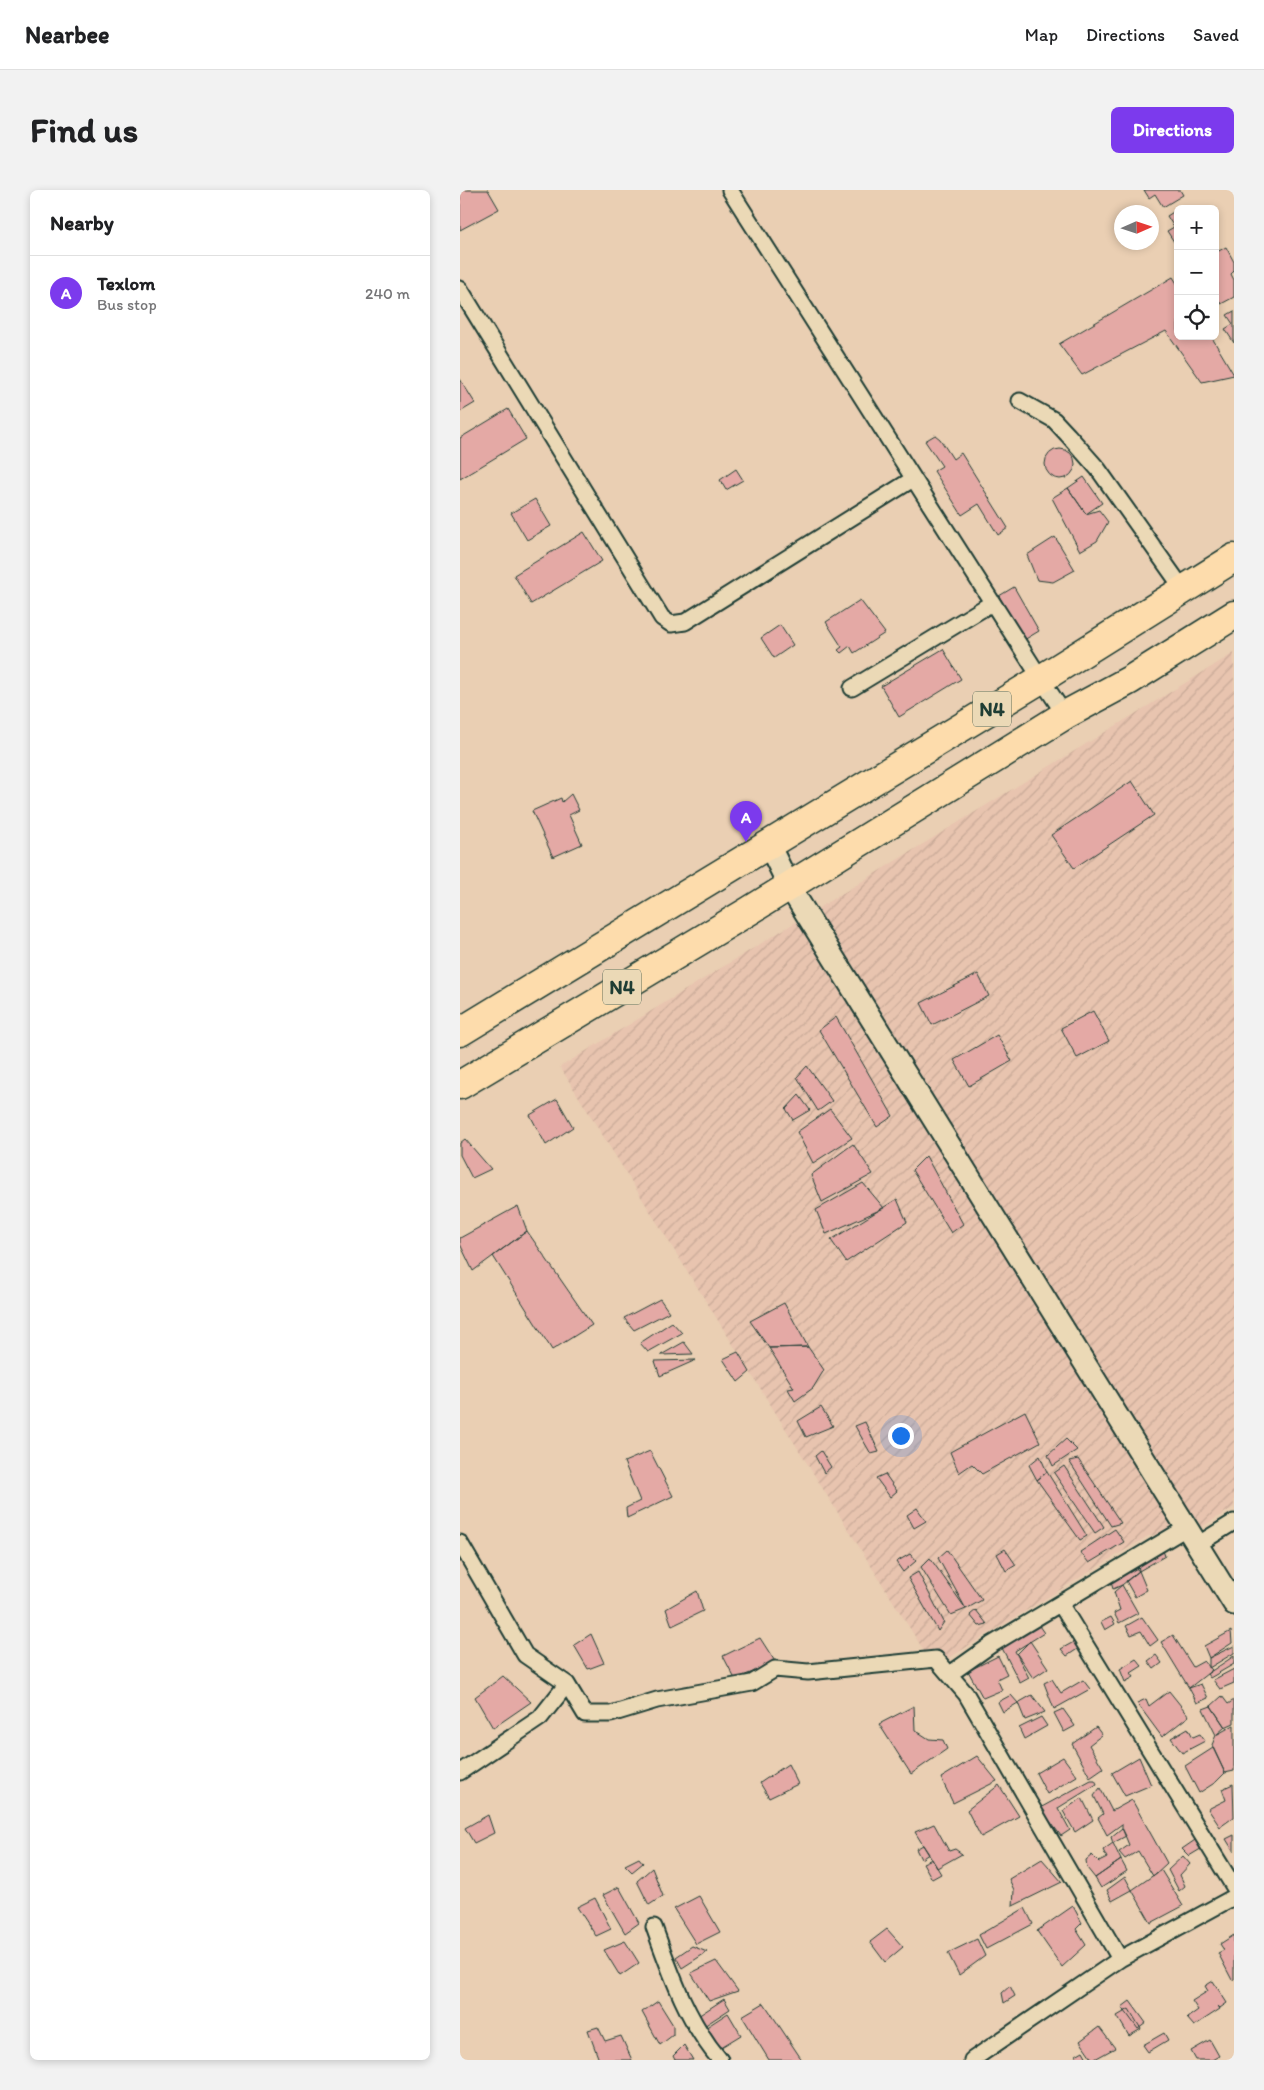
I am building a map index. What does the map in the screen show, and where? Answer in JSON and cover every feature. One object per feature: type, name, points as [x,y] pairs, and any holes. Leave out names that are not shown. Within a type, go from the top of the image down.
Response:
[{"type":"highway","name":"N4","points":[[460,1032],[1041,679],[1234,558]]},
{"type":"highway","name":"N4","points":[[460,1085],[789,886],[1066,715],[1130,680],[1234,615]]},
{"type":"street","points":[[730,190],[992,604],[1066,715]]},
{"type":"street","points":[[460,289],[662,618],[671,624],[685,622],[913,479]]},
{"type":"street","points":[[1020,401],[1054,420],[1068,435],[1098,470],[1182,589]]},
{"type":"street","points":[[852,688],[992,604]]},
{"type":"street","points":[[768,845],[789,886],[1234,1604]]},
{"type":"street","points":[[950,1674],[991,1645],[1061,1605],[1192,1537],[1234,1522]]},
{"type":"street","points":[[460,1543],[525,1655],[568,1684],[585,1714],[611,1714],[657,1700],[752,1683],[775,1669],[808,1672],[936,1660],[966,1694],[1120,1959]]},
{"type":"street","points":[[1061,1605],[1234,1887]]},
{"type":"street","points":[[460,1772],[540,1718],[568,1684]]},
{"type":"street","points":[[972,2060],[1120,1959],[1234,1897]]},
{"type":"street","points":[[654,1927],[677,1991],[706,2044],[720,2060]]},
{"type":"shaded area","points":[[1234,653],[1234,1507],[1200,1528],[1148,1536],[934,1667],[560,1067]]},
{"type":"building","points":[[460,190],[488,190],[499,209],[460,230]]},
{"type":"building","points":[[1144,190],[1180,190],[1183,195],[1163,207],[1155,194],[1149,198]]},
{"type":"building","points":[[1174,212],[1174,227],[1167,216]]},
{"type":"building","points":[[1174,227],[1174,242],[1167,231]]},
{"type":"building","points":[[1226,247],[1234,262],[1234,271],[1231,274],[1234,280],[1234,297],[1221,304],[1219,301],[1219,251]]},
{"type":"building","points":[[1173,277],[1174,340],[1213,340],[1234,375],[1202,382],[1166,331],[1082,375],[1059,344]]},
{"type":"building","points":[[1234,311],[1234,343],[1225,329],[1233,324],[1227,315]]},
{"type":"building","points":[[460,379],[475,403],[460,412]]},
{"type":"building","points":[[508,409],[526,439],[460,479],[460,438]]},
{"type":"building","points":[[935,435],[940,439],[953,459],[961,453],[1008,528],[998,535],[979,504],[962,515],[934,471],[942,466],[925,441]]},
{"type":"building","points":[[1060,449],[1071,453],[1075,464],[1071,475],[1060,479],[1049,475],[1045,464],[1049,453]]},
{"type":"building","points":[[736,469],[743,480],[726,490],[720,480]]},
{"type":"building","points":[[1084,477],[1102,503],[1086,514],[1068,488]]},
{"type":"building","points":[[1068,488],[1086,514],[1099,510],[1108,522],[1097,541],[1080,551],[1052,498]]},
{"type":"building","points":[[535,499],[551,526],[527,540],[511,513]]},
{"type":"building","points":[[584,532],[602,561],[531,604],[514,575]]},
{"type":"building","points":[[1055,537],[1075,570],[1053,582],[1037,580],[1027,555]]},
{"type":"building","points":[[1014,587],[1039,631],[1024,640],[999,596]]},
{"type":"building","points":[[860,600],[885,633],[854,653],[850,646],[841,653],[838,650],[842,647],[826,622]]},
{"type":"building","points":[[780,625],[793,645],[774,658],[761,638]]},
{"type":"building","points":[[943,649],[961,679],[899,717],[881,686]]},
{"type":"building","points":[[1132,781],[1154,815],[1074,868],[1051,835]]},
{"type":"building","points":[[571,794],[579,810],[569,815],[582,844],[553,857],[532,811],[561,798],[562,802]]},
{"type":"building","points":[[978,974],[989,996],[932,1025],[921,1003]]},
{"type":"building","points":[[1093,1011],[1109,1041],[1077,1058],[1061,1028]]},
{"type":"building","points":[[836,1017],[893,1116],[877,1127],[819,1030]]},
{"type":"building","points":[[997,1035],[1012,1061],[969,1086],[954,1060]]},
{"type":"building","points":[[807,1066],[832,1101],[818,1111],[797,1077]]},
{"type":"building","points":[[799,1095],[810,1110],[793,1120],[786,1109]]},
{"type":"building","points":[[557,1099],[573,1127],[546,1145],[530,1115]]},
{"type":"building","points":[[830,1109],[852,1138],[813,1163],[797,1132]]},
{"type":"building","points":[[465,1139],[491,1169],[472,1178],[460,1155],[460,1143]]},
{"type":"building","points":[[853,1144],[873,1174],[822,1202],[811,1175]]},
{"type":"building","points":[[926,1156],[963,1224],[951,1233],[912,1170]]},
{"type":"building","points":[[863,1183],[884,1208],[826,1234],[816,1210]]},
{"type":"building","points":[[897,1199],[907,1222],[846,1262],[831,1240]]},
{"type":"building","points":[[518,1206],[527,1231],[473,1271],[460,1244],[460,1238]]},
{"type":"building","points":[[527,1231],[592,1325],[552,1350],[493,1256]]},
{"type":"building","points":[[660,1299],[669,1312],[634,1330],[624,1318]]},
{"type":"building","points":[[784,1303],[808,1347],[769,1348],[750,1321]]},
{"type":"building","points":[[672,1322],[682,1333],[648,1352],[640,1343]]},
{"type":"building","points":[[684,1342],[693,1354],[661,1355]]},
{"type":"building","points":[[808,1347],[824,1370],[813,1388],[795,1401],[788,1389],[794,1388],[769,1348]]},
{"type":"building","points":[[738,1352],[750,1372],[738,1382],[723,1359]]},
{"type":"building","points":[[696,1360],[660,1376],[655,1361]]},
{"type":"building","points":[[821,1407],[833,1426],[806,1437],[798,1421]]},
{"type":"building","points":[[1025,1411],[1040,1442],[982,1474],[972,1464],[959,1473],[950,1452]]},
{"type":"building","points":[[865,1422],[879,1452],[871,1454],[855,1426]]},
{"type":"building","points":[[1066,1439],[1077,1450],[1053,1466],[1048,1455]]},
{"type":"building","points":[[650,1451],[673,1496],[627,1518],[626,1508],[640,1501],[624,1462]]},
{"type":"building","points":[[821,1451],[831,1467],[824,1473],[815,1456]]},
{"type":"building","points":[[1040,1456],[1047,1472],[1037,1480],[1029,1465]]},
{"type":"building","points":[[1078,1459],[1121,1523],[1111,1526],[1069,1461]]},
{"type":"building","points":[[1064,1466],[1104,1527],[1095,1533],[1054,1473]]},
{"type":"building","points":[[1047,1472],[1087,1536],[1080,1540],[1037,1480]]},
{"type":"building","points":[[885,1474],[897,1491],[890,1497],[876,1478]]},
{"type":"building","points":[[917,1508],[926,1521],[914,1528],[907,1515]]},
{"type":"building","points":[[1115,1529],[1124,1542],[1089,1563],[1080,1552]]},
{"type":"building","points":[[1162,1548],[1165,1556],[1139,1571],[1138,1564]]},
{"type":"building","points":[[1005,1549],[1016,1565],[1006,1571],[997,1554]]},
{"type":"building","points":[[947,1550],[982,1600],[966,1609],[938,1558]]},
{"type":"building","points":[[910,1554],[916,1561],[903,1572],[896,1562]]},
{"type":"building","points":[[930,1558],[966,1609],[951,1615],[921,1567]]},
{"type":"building","points":[[1133,1566],[1139,1571],[1122,1585],[1113,1589],[1111,1582],[1118,1574]]},
{"type":"building","points":[[1139,1571],[1147,1590],[1135,1597],[1126,1581]]},
{"type":"building","points":[[918,1572],[944,1622],[938,1631],[908,1578]]},
{"type":"building","points":[[1122,1585],[1138,1613],[1119,1623],[1114,1613],[1120,1610],[1114,1592]]},
{"type":"building","points":[[697,1591],[703,1611],[672,1626],[666,1609]]},
{"type":"building","points":[[976,1610],[987,1624],[979,1626],[970,1615]]},
{"type":"building","points":[[1111,1617],[1115,1624],[1105,1630],[1101,1622]]},
{"type":"building","points":[[1142,1617],[1158,1640],[1150,1646],[1141,1631],[1131,1635],[1126,1626]]},
{"type":"building","points":[[1037,1623],[1044,1633],[1015,1651],[1029,1678],[1020,1683],[1002,1648]]},
{"type":"building","points":[[1231,1631],[1232,1643],[1209,1658],[1204,1646]]},
{"type":"building","points":[[591,1634],[604,1663],[588,1669],[574,1645]]},
{"type":"building","points":[[1173,1635],[1193,1667],[1204,1661],[1212,1670],[1189,1688],[1161,1642]]},
{"type":"building","points":[[760,1638],[776,1663],[735,1679],[723,1656]]},
{"type":"building","points":[[1081,1638],[1082,1646],[1067,1656],[1061,1649]]},
{"type":"building","points":[[1030,1641],[1048,1668],[1033,1678],[1017,1654]]},
{"type":"building","points":[[1234,1646],[1234,1653],[1209,1668],[1209,1658]]},
{"type":"building","points":[[1156,1655],[1162,1663],[1154,1669],[1148,1661]]},
{"type":"building","points":[[998,1656],[1007,1674],[997,1679],[1002,1690],[983,1698],[968,1671]]},
{"type":"building","points":[[1234,1656],[1234,1664],[1210,1678],[1207,1674]]},
{"type":"building","points":[[1136,1659],[1142,1666],[1131,1673],[1134,1677],[1125,1682],[1120,1669]]},
{"type":"building","points":[[1234,1669],[1234,1683],[1220,1689],[1213,1680]]},
{"type":"building","points":[[503,1676],[531,1702],[493,1728],[475,1697]]},
{"type":"building","points":[[1052,1679],[1061,1693],[1083,1680],[1090,1689],[1054,1709],[1044,1683]]},
{"type":"building","points":[[1201,1684],[1208,1698],[1197,1703],[1189,1688]]},
{"type":"building","points":[[1169,1691],[1189,1716],[1162,1737],[1137,1703],[1146,1699],[1149,1706]]},
{"type":"building","points":[[1011,1695],[1018,1703],[1003,1712],[998,1702]]},
{"type":"building","points":[[1032,1695],[1045,1712],[1025,1720],[1018,1703]]},
{"type":"building","points":[[1222,1696],[1228,1704],[1234,1700],[1234,1723],[1225,1727],[1211,1706]]},
{"type":"building","points":[[914,1706],[915,1730],[929,1739],[943,1740],[947,1749],[911,1774],[879,1724]]},
{"type":"building","points":[[1211,1706],[1225,1727],[1216,1735],[1203,1709]]},
{"type":"building","points":[[1063,1709],[1075,1726],[1064,1732],[1054,1713]]},
{"type":"building","points":[[1041,1717],[1047,1726],[1024,1739],[1019,1728]]},
{"type":"building","points":[[1234,1725],[1234,1771],[1225,1773],[1212,1745],[1216,1735]]},
{"type":"building","points":[[1096,1727],[1102,1735],[1089,1745],[1103,1768],[1090,1777],[1072,1744]]},
{"type":"building","points":[[1188,1728],[1193,1737],[1200,1734],[1205,1741],[1182,1753],[1171,1738]]},
{"type":"building","points":[[1213,1748],[1225,1773],[1216,1782],[1199,1793],[1185,1766]]},
{"type":"building","points":[[977,1756],[997,1781],[953,1803],[941,1778]]},
{"type":"building","points":[[1063,1757],[1077,1776],[1047,1794],[1036,1773]]},
{"type":"building","points":[[1139,1757],[1151,1785],[1125,1796],[1112,1773]]},
{"type":"building","points":[[788,1764],[798,1784],[769,1798],[760,1783]]},
{"type":"building","points":[[1091,1780],[1095,1780],[1097,1784],[1058,1808],[1070,1830],[1061,1836],[1040,1808]]},
{"type":"building","points":[[1233,1784],[1234,1817],[1220,1827],[1208,1809],[1226,1800],[1222,1789]]},
{"type":"building","points":[[999,1785],[1019,1816],[981,1837],[967,1810]]},
{"type":"building","points":[[1100,1788],[1112,1811],[1132,1800],[1167,1863],[1153,1876],[1138,1851],[1125,1859],[1119,1852],[1129,1845],[1122,1824],[1107,1835],[1098,1818],[1103,1814],[1094,1796]]},
{"type":"building","points":[[1082,1798],[1093,1820],[1075,1832],[1063,1811]]},
{"type":"building","points":[[488,1815],[494,1833],[474,1843],[465,1828]]},
{"type":"building","points":[[934,1824],[949,1851],[955,1849],[962,1854],[937,1868],[915,1832]]},
{"type":"building","points":[[1122,1828],[1126,1836],[1113,1843],[1111,1837]]},
{"type":"building","points":[[1234,1835],[1234,1852],[1226,1839]]},
{"type":"building","points":[[1198,1838],[1204,1847],[1189,1856],[1182,1849]]},
{"type":"building","points":[[1113,1843],[1121,1860],[1095,1878],[1087,1868],[1086,1860],[1092,1855],[1099,1862],[1107,1858],[1103,1850]]},
{"type":"building","points":[[923,1845],[929,1854],[921,1859],[916,1849]]},
{"type":"building","points":[[1183,1856],[1190,1864],[1180,1875],[1185,1886],[1179,1891],[1168,1870]]},
{"type":"building","points":[[639,1858],[643,1863],[632,1872],[625,1865]]},
{"type":"building","points":[[932,1859],[941,1874],[932,1879],[923,1863]]},
{"type":"building","points":[[1042,1859],[1062,1882],[1013,1906],[1014,1890],[1009,1879]]},
{"type":"building","points":[[1121,1860],[1127,1871],[1101,1888],[1095,1878]]},
{"type":"building","points":[[652,1868],[663,1896],[649,1905],[637,1881]]},
{"type":"building","points":[[1161,1870],[1183,1906],[1151,1923],[1132,1890]]},
{"type":"building","points":[[1125,1877],[1132,1890],[1112,1901],[1107,1890]]},
{"type":"building","points":[[619,1887],[639,1923],[625,1933],[603,1895]]},
{"type":"building","points":[[699,1896],[720,1932],[696,1944],[674,1909]]},
{"type":"building","points":[[595,1898],[611,1929],[596,1936],[577,1907]]},
{"type":"building","points":[[1073,1906],[1082,1923],[1076,1929],[1086,1945],[1062,1967],[1037,1931]]},
{"type":"building","points":[[1025,1908],[1033,1924],[986,1949],[979,1935]]},
{"type":"building","points":[[887,1929],[903,1947],[885,1962],[870,1942]]},
{"type":"building","points":[[1234,1935],[1234,1979],[1232,1980],[1218,1953],[1224,1950],[1220,1944]]},
{"type":"building","points":[[977,1939],[985,1956],[959,1975],[948,1953]]},
{"type":"building","points":[[625,1941],[639,1963],[620,1976],[604,1950]]},
{"type":"building","points":[[692,1946],[707,1952],[682,1968],[676,1957]]},
{"type":"building","points":[[716,1961],[738,1991],[709,2001],[691,1973]]},
{"type":"building","points":[[1213,1981],[1227,2003],[1220,2008],[1218,2006],[1220,2009],[1194,2026],[1187,2018],[1198,2010],[1192,2001],[1208,1991],[1205,1986]]},
{"type":"building","points":[[1010,1986],[1015,1996],[1004,2003],[1002,1993]]},
{"type":"building","points":[[724,1999],[730,2009],[704,2026],[698,2016]]},
{"type":"building","points":[[658,2001],[673,2025],[673,2035],[660,2045],[642,2012]]},
{"type":"building","points":[[1130,2001],[1146,2023],[1138,2029],[1122,2007]]},
{"type":"building","points":[[764,2003],[802,2060],[769,2060],[742,2016]]},
{"type":"building","points":[[1129,2009],[1141,2029],[1129,2036],[1117,2016]]},
{"type":"building","points":[[728,2013],[741,2035],[718,2049],[705,2028]]},
{"type":"building","points":[[598,2027],[605,2041],[621,2036],[632,2060],[599,2060],[588,2030]]},
{"type":"building","points":[[1099,2027],[1115,2048],[1093,2060],[1080,2041]]},
{"type":"building","points":[[1164,2033],[1168,2040],[1148,2052],[1143,2045]]},
{"type":"building","points":[[1210,2040],[1219,2056],[1212,2060],[1196,2060],[1191,2051]]},
{"type":"building","points":[[684,2045],[693,2060],[675,2060],[673,2056]]},
{"type":"building","points":[[1083,2051],[1088,2060],[1079,2060],[1076,2055]]},
{"type":"place","name":"Texlom","points":[[746,842]]}]
